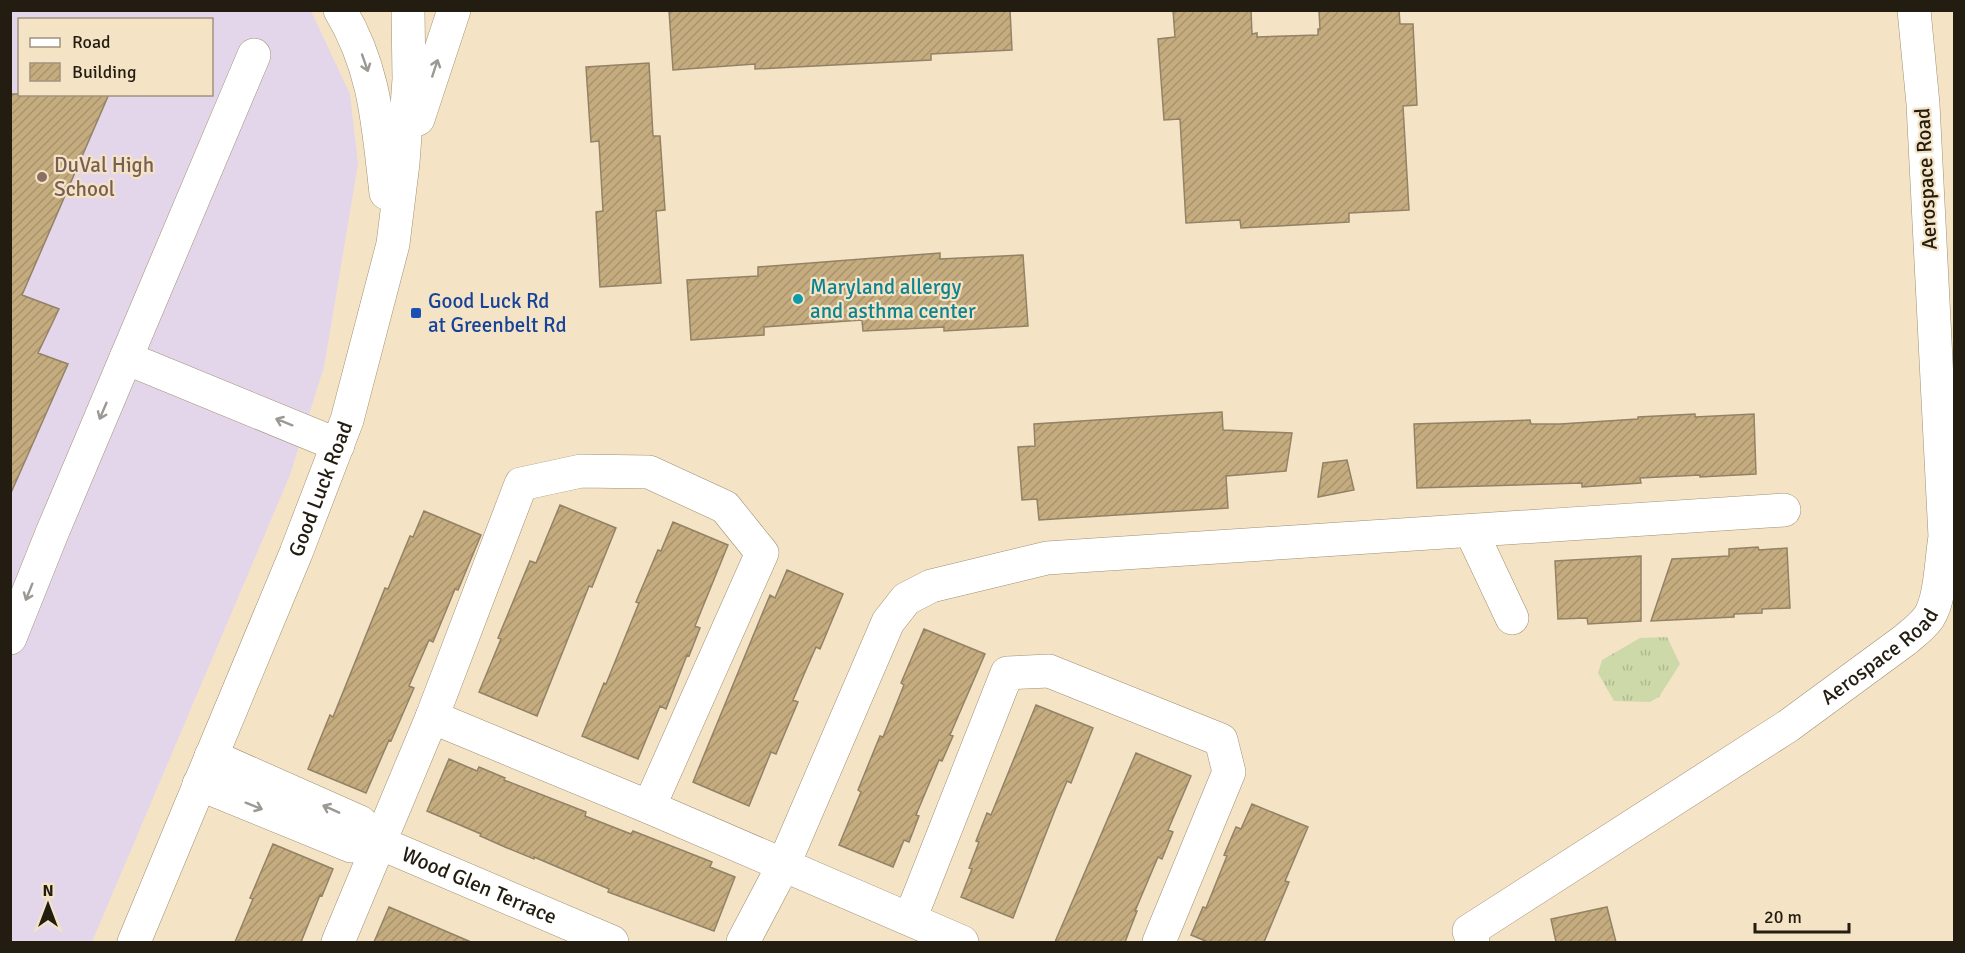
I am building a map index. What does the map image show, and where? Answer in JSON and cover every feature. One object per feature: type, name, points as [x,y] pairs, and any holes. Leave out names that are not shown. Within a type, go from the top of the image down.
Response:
[{"type":"main road","points":[[340,10],[366,63],[375,99],[393,244]]},
{"type":"main road","name":"Good Luck Road","points":[[134,942],[296,553],[349,412],[393,244],[403,163],[409,79],[408,10]]},
{"type":"main road","points":[[403,163],[454,10]]},
{"type":"main road","name":"Aerospace Road","points":[[1471,937],[1788,726],[1905,640],[1921,627],[1930,615],[1936,594],[1945,537],[1923,104],[1914,10]]},
{"type":"main road","points":[[10,638],[254,55]]},
{"type":"main road","points":[[126,357],[338,445]]},
{"type":"main road","points":[[338,942],[432,717],[521,484],[581,471],[649,472],[725,507],[762,553],[649,807]]},
{"type":"main road","points":[[743,942],[783,866],[888,622],[906,599],[931,586],[1047,558],[1784,510]]},
{"type":"main road","points":[[1472,531],[1512,618]]},
{"type":"main road","points":[[910,919],[1007,673],[1049,671],[1221,740],[1229,772],[1159,942]]},
{"type":"main road","points":[[432,717],[649,807],[962,942]]},
{"type":"main road","name":"Wood Glen Terrace","points":[[205,770],[360,822],[380,843],[612,942]]},
{"type":"shaded area","points":[[10,11],[311,11],[350,94],[358,164],[324,367],[290,475],[92,942],[11,942]]},
{"type":"green space","points":[[1667,637],[1680,664],[1659,697],[1650,702],[1614,701],[1598,673],[1602,660],[1640,638]]},
{"type":"building","points":[[669,10],[1010,10],[1012,50],[931,54],[931,60],[755,69],[755,64],[673,70]]},
{"type":"building","points":[[1173,10],[1251,10],[1252,34],[1257,33],[1257,37],[1318,35],[1319,10],[1399,10],[1400,24],[1413,24],[1417,105],[1403,106],[1409,210],[1349,213],[1349,222],[1241,228],[1240,220],[1186,223],[1180,119],[1164,120],[1158,39],[1175,37]]},
{"type":"building","points":[[649,63],[653,136],[660,136],[665,210],[656,211],[661,283],[600,287],[596,212],[603,211],[599,141],[591,142],[586,67]]},
{"type":"building","points":[[10,94],[18,94],[18,96],[108,96],[22,295],[59,309],[38,353],[68,364],[10,495]]},
{"type":"building","points":[[940,253],[940,259],[1023,255],[1028,326],[944,331],[944,327],[863,331],[862,320],[764,327],[764,335],[691,340],[687,280],[758,276],[758,267]]},
{"type":"building","points":[[1222,412],[1223,430],[1292,433],[1286,471],[1226,476],[1228,508],[1039,520],[1037,499],[1022,500],[1018,447],[1035,446],[1034,424]]},
{"type":"building","points":[[1695,414],[1695,417],[1754,414],[1756,474],[1640,478],[1641,483],[1582,487],[1582,483],[1417,488],[1414,424],[1530,420],[1531,424],[1560,424]]},
{"type":"building","points":[[1347,460],[1354,490],[1318,497],[1323,463]]},
{"type":"building","points":[[560,505],[616,528],[592,587],[589,586],[537,716],[479,692],[501,639],[498,638],[530,561],[536,563]]},
{"type":"building","points":[[424,511],[481,535],[433,642],[429,640],[409,686],[414,688],[366,793],[308,769],[330,715],[333,717],[385,588],[388,589],[410,536],[413,537]]},
{"type":"building","points":[[673,522],[728,545],[695,626],[700,628],[689,656],[687,655],[666,709],[660,706],[638,759],[582,736],[604,683],[606,684],[658,550],[661,551]]},
{"type":"building","points":[[1758,547],[1759,550],[1787,548],[1790,608],[1762,609],[1762,613],[1734,614],[1734,617],[1651,621],[1672,559],[1729,556],[1729,549]]},
{"type":"building","points":[[1641,556],[1641,621],[1588,624],[1587,618],[1558,619],[1555,561]]},
{"type":"building","points":[[787,570],[843,594],[820,649],[816,647],[793,700],[798,702],[776,754],[771,752],[749,806],[693,782],[770,595],[775,598]]},
{"type":"building","points":[[924,629],[985,654],[950,735],[953,736],[942,761],[939,760],[916,815],[919,816],[909,842],[904,840],[893,867],[839,845],[861,792],[858,790],[880,736],[883,737],[904,685],[901,683]]},
{"type":"building","points":[[1036,705],[1093,728],[1071,783],[1067,781],[1013,918],[961,897],[972,869],[969,868],[979,842],[976,841],[987,813],[991,815]]},
{"type":"building","points":[[1136,753],[1191,776],[1168,830],[1173,832],[1162,859],[1158,857],[1135,911],[1137,911],[1125,942],[1055,942]]},
{"type":"building","points":[[449,759],[477,771],[479,767],[505,778],[504,780],[586,812],[585,816],[631,834],[633,831],[712,862],[710,867],[735,877],[714,931],[608,892],[609,889],[505,847],[427,811]]},
{"type":"building","points":[[1252,804],[1308,827],[1285,881],[1289,882],[1264,942],[1208,942],[1191,935],[1203,907],[1206,908],[1236,827],[1241,829]]},
{"type":"building","points":[[273,844],[333,869],[301,942],[235,942],[253,899],[250,898]]},
{"type":"building","points":[[389,907],[471,942],[374,942]]},
{"type":"building","points":[[1607,907],[1616,942],[1556,942],[1551,919]]},
{"type":"place","name":"DuVal High School","points":[[42,177]]},
{"type":"place","name":"Maryland allergy and asthma center","points":[[798,299]]},
{"type":"place","name":"Good Luck Rd at Greenbelt Rd","points":[[416,313]]}]
